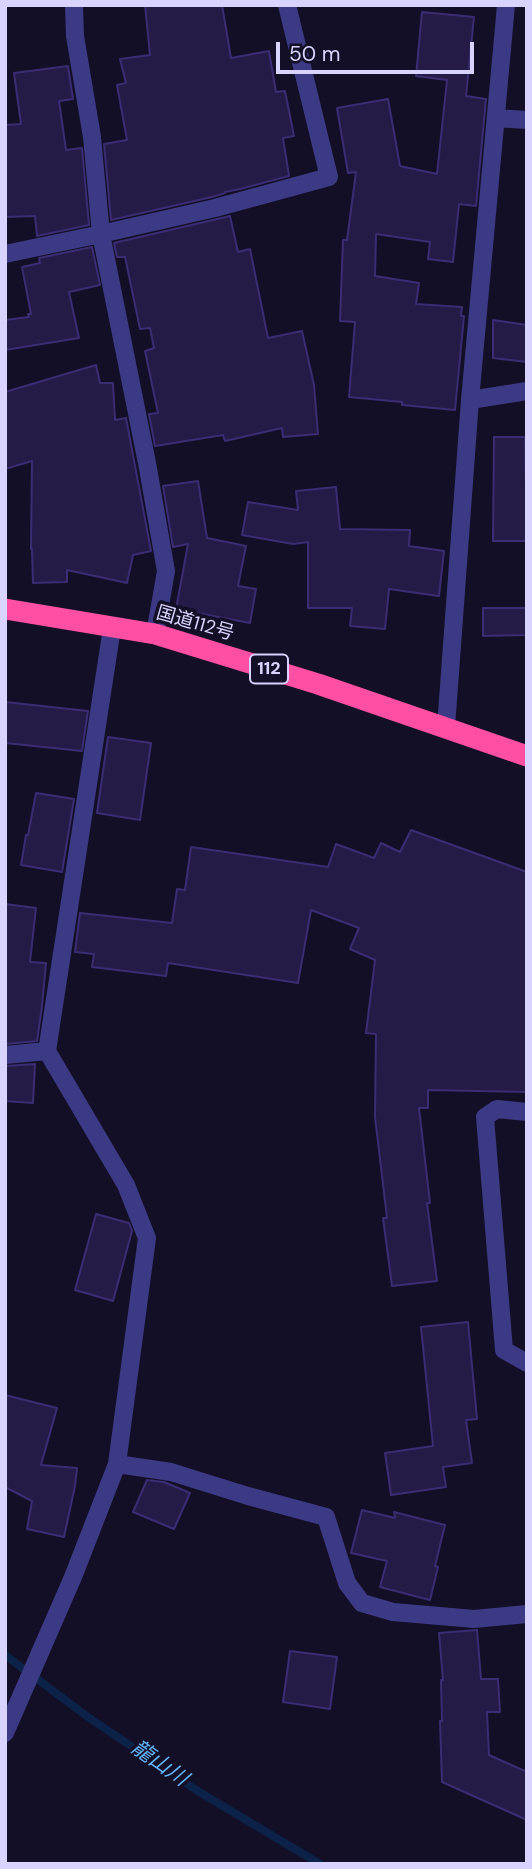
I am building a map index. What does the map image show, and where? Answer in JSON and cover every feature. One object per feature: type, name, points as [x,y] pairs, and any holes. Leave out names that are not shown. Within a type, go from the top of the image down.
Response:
[{"type":"highway","name":"国道112号","points":[[5,609],[155,634],[318,684],[527,756]]},
{"type":"street","points":[[74,5],[75,36],[92,138],[101,234],[166,571],[155,634]]},
{"type":"street","points":[[5,254],[215,208],[329,177],[287,5]]},
{"type":"street","points":[[446,727],[470,400],[506,5]]},
{"type":"street","points":[[496,118],[527,120]]},
{"type":"street","points":[[470,400],[527,391]]},
{"type":"street","points":[[5,1733],[73,1577],[117,1464],[147,1238],[126,1185],[47,1051],[112,628]]},
{"type":"street","points":[[5,1055],[47,1051]]},
{"type":"street","points":[[527,1112],[497,1109],[485,1117],[504,1350],[527,1363]]},
{"type":"street","points":[[117,1464],[172,1472],[326,1517],[347,1583],[362,1603],[393,1612],[474,1619],[527,1614]]},
{"type":"building","points":[[145,5],[222,5],[231,58],[269,51],[276,92],[285,91],[294,136],[283,138],[289,176],[111,220],[104,144],[127,140],[117,85],[126,83],[120,59],[150,55]]},
{"type":"building","points":[[422,12],[474,17],[466,96],[486,99],[476,206],[459,204],[453,262],[428,259],[430,242],[376,234],[375,276],[419,283],[416,304],[462,307],[461,316],[464,316],[455,410],[349,397],[355,322],[340,321],[343,240],[347,240],[356,172],[348,173],[337,108],[388,99],[400,166],[437,174],[447,80],[416,76]]},
{"type":"building","points":[[68,66],[73,99],[59,101],[66,150],[82,148],[89,225],[37,236],[35,216],[5,217],[5,125],[21,124],[14,73]]},
{"type":"building","points":[[230,216],[238,252],[250,249],[268,338],[302,331],[314,385],[318,434],[283,437],[282,428],[225,441],[223,435],[155,446],[149,414],[158,413],[145,351],[154,348],[150,328],[140,329],[125,257],[117,257],[114,243]]},
{"type":"building","points":[[92,247],[100,285],[69,292],[79,338],[5,350],[5,320],[29,317],[28,314],[31,314],[22,267],[40,263],[39,258]]},
{"type":"building","points":[[493,320],[527,325],[527,362],[493,358]]},
{"type":"building","points":[[96,365],[100,383],[113,383],[115,420],[126,418],[151,551],[133,555],[127,583],[67,570],[67,582],[33,583],[32,461],[5,469],[5,392]]},
{"type":"building","points":[[494,437],[525,437],[527,541],[493,541]]},
{"type":"building","points":[[198,481],[207,538],[246,546],[238,586],[256,589],[250,623],[176,609],[188,544],[173,547],[163,486]]},
{"type":"building","points":[[336,487],[340,529],[410,530],[409,546],[444,551],[439,596],[389,589],[385,629],[350,626],[352,608],[308,608],[308,542],[293,544],[242,535],[248,502],[298,510],[296,491]]},
{"type":"building","points":[[483,608],[527,608],[527,635],[483,636]]},
{"type":"building","points":[[5,702],[88,711],[82,751],[5,743]]},
{"type":"building","points":[[108,737],[151,743],[140,820],[97,813]]},
{"type":"building","points":[[36,793],[74,799],[62,872],[21,865]]},
{"type":"building","points":[[411,830],[527,872],[527,1092],[428,1090],[428,1108],[419,1108],[437,1281],[392,1286],[383,1218],[387,1218],[375,1117],[376,1034],[366,1033],[375,960],[350,949],[359,928],[311,910],[298,983],[168,963],[166,976],[92,967],[94,954],[75,952],[80,913],[172,923],[177,889],[185,890],[191,847],[328,867],[336,844],[374,858],[381,843],[400,852]]},
{"type":"building","points":[[5,904],[36,908],[30,962],[46,963],[37,1041],[5,1044]]},
{"type":"building","points":[[35,1064],[33,1103],[5,1101],[5,1066]]},
{"type":"building","points":[[96,1214],[129,1223],[132,1231],[113,1301],[75,1290]]},
{"type":"building","points":[[468,1322],[477,1419],[466,1420],[472,1463],[443,1467],[446,1487],[391,1495],[385,1453],[433,1446],[421,1327]]},
{"type":"building","points":[[5,1395],[57,1408],[41,1465],[77,1468],[64,1537],[27,1529],[32,1501],[5,1487]]},
{"type":"building","points":[[147,1480],[164,1482],[190,1493],[174,1529],[133,1512]]},
{"type":"building","points":[[362,1510],[395,1518],[394,1512],[445,1525],[430,1600],[380,1587],[387,1561],[351,1553]]},
{"type":"building","points":[[477,1630],[481,1679],[498,1679],[500,1712],[487,1712],[489,1755],[527,1772],[527,1820],[442,1782],[440,1721],[443,1680],[439,1633]]},
{"type":"building","points":[[290,1651],[337,1657],[330,1709],[283,1702]]},
{"type":"waterway","name":"龍山川","points":[[5,1655],[88,1717],[196,1790],[320,1864]]}]
